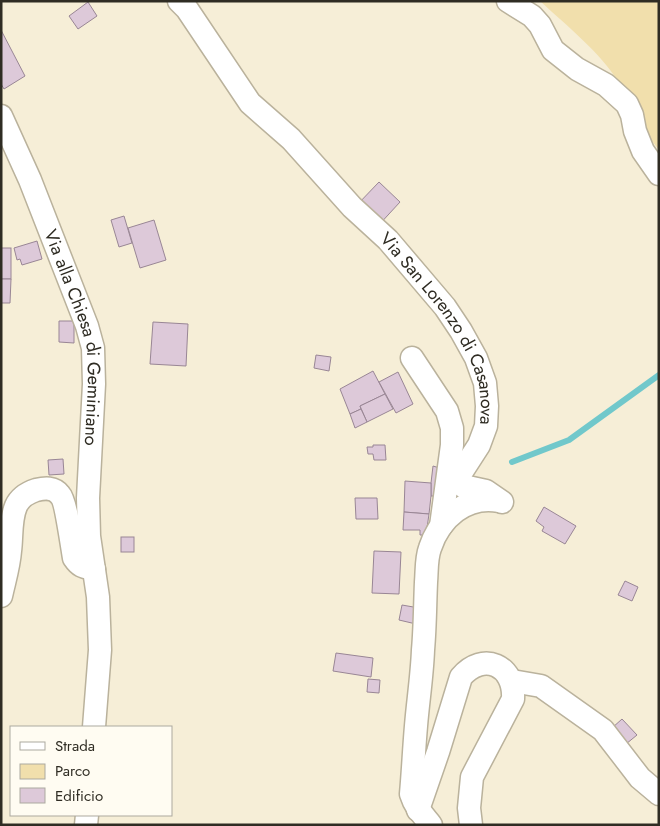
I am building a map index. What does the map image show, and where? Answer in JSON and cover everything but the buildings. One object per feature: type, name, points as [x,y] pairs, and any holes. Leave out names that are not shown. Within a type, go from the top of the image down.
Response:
[{"type":"street","name":"Via San Lorenzo di Casanova","points":[[179,1],[187,8],[250,103],[291,139],[352,206],[388,240],[445,307],[476,358],[485,383],[486,426],[479,444],[459,476],[463,486],[486,492],[502,502],[491,500],[468,504],[452,514],[441,526],[430,548],[427,566],[423,651],[411,794],[420,820]]},
{"type":"street","points":[[508,1],[532,16],[540,25],[553,50],[577,69],[606,85],[627,104],[643,151],[659,174]]},
{"type":"street","name":"Via alla Chiesa di Geminiano","points":[[1,116],[30,180],[87,326],[93,348],[94,384],[88,498],[89,536],[98,597],[100,650],[94,726]]},
{"type":"street","points":[[412,358],[447,411],[452,428],[452,445],[441,526]]},
{"type":"street","points":[[1,596],[6,550],[16,504],[20,498],[29,492],[47,488],[54,490],[62,496],[74,558],[83,567],[94,569]]},
{"type":"street","points":[[420,820],[461,677],[467,670],[483,663],[492,664],[507,674],[512,681],[513,699],[472,777],[469,808],[471,825]]},
{"type":"street","points":[[512,681],[540,686],[603,730],[640,778],[659,794]]},
{"type":"green space","points":[[540,1],[659,1],[659,150],[612,72],[583,40]]},
{"type":"waterway","points":[[512,462],[569,440],[659,375]]}]
